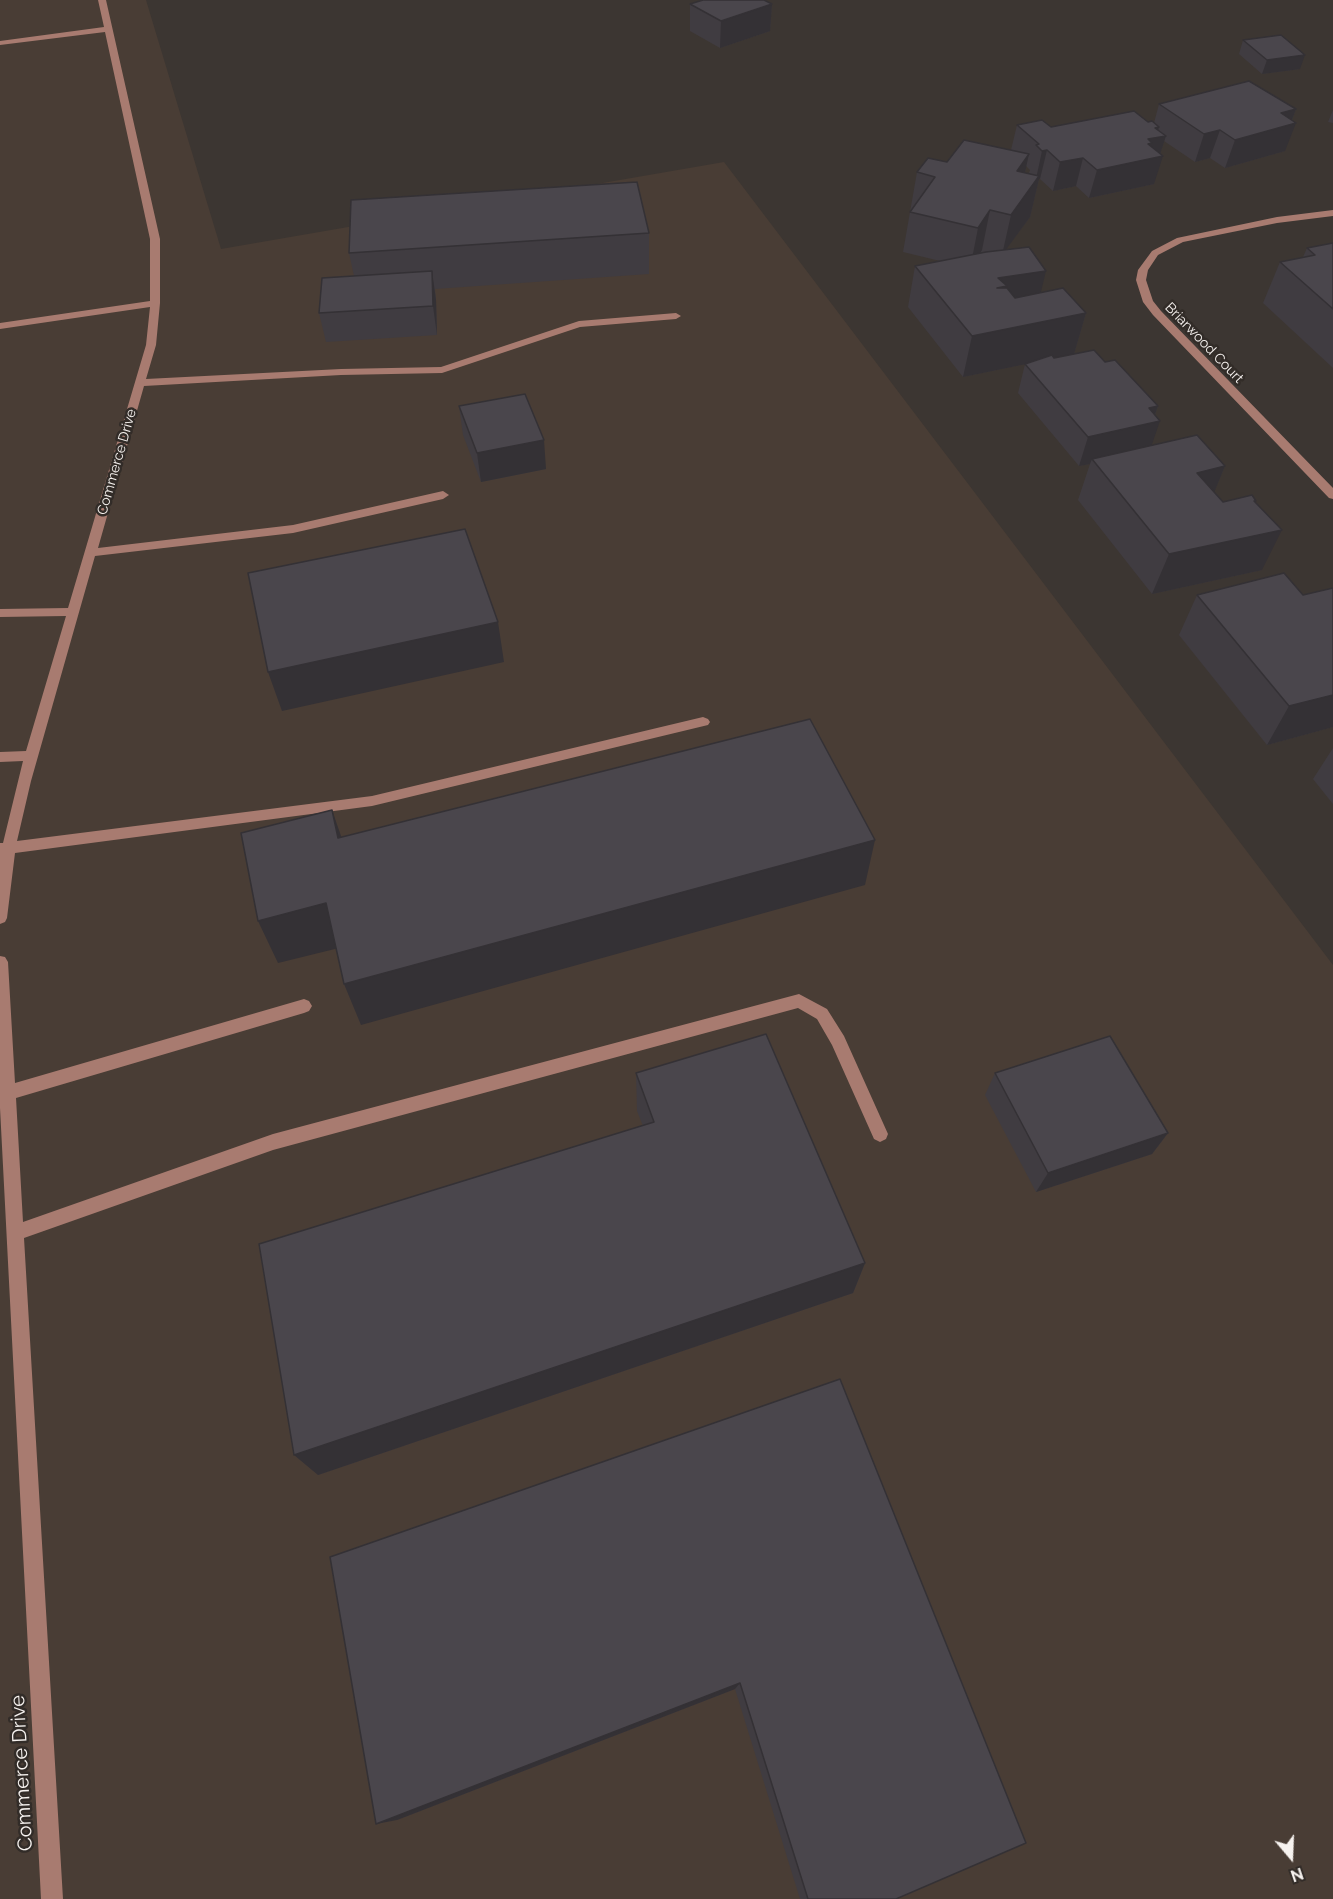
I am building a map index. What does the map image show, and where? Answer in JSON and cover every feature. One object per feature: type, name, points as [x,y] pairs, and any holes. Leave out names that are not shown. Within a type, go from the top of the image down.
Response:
[{"type":"street","name":"Commerce Drive","points":[[0,918],[4,848],[151,345],[156,303],[155,239],[102,0]]},
{"type":"street","points":[[0,43],[108,29]]},
{"type":"street","name":"Briarwood Court","points":[[1333,213],[1277,220],[1180,240],[1155,253],[1143,270],[1141,280],[1148,302],[1156,313],[1333,495]]},
{"type":"street","points":[[0,326],[156,303]]},
{"type":"street","points":[[140,383],[341,372],[442,370],[579,324],[676,316]]},
{"type":"street","points":[[90,553],[293,529],[443,495]]},
{"type":"street","points":[[0,613],[74,612]]},
{"type":"street","points":[[4,848],[372,801],[703,722]]},
{"type":"street","points":[[0,757],[32,756]]},
{"type":"street","name":"Commerce Drive","points":[[0,962],[52,1899]]},
{"type":"street","points":[[15,1233],[273,1142],[799,1001],[822,1014],[838,1041],[880,1134]]},
{"type":"street","points":[[7,1093],[304,1006]]},
{"type":"shaded area","points":[[0,0],[146,0],[221,249],[724,162],[1333,965],[1333,1899],[0,1899]]},
{"type":"building","points":[[703,0],[764,0],[772,4],[721,21],[690,4]]},
{"type":"building","points":[[1281,35],[1305,55],[1267,60],[1243,40]]},
{"type":"building","points":[[1249,81],[1296,109],[1281,113],[1296,123],[1235,140],[1220,130],[1204,134],[1159,104]]},
{"type":"building","points":[[1134,111],[1148,122],[1152,121],[1159,127],[1155,128],[1166,136],[1148,139],[1152,143],[1148,144],[1163,156],[1097,170],[1083,158],[1060,162],[1047,150],[1042,151],[1036,145],[1039,144],[1017,125],[1042,120],[1051,127]]},
{"type":"building","points":[[964,140],[1029,154],[1017,171],[1039,176],[1011,215],[990,210],[978,228],[910,212],[935,177],[917,172],[928,158],[947,162]]},
{"type":"building","points":[[637,182],[649,233],[349,253],[351,200]]},
{"type":"building","points":[[1333,243],[1333,309],[1280,262],[1315,255],[1307,248]]},
{"type":"building","points":[[1029,247],[1046,271],[998,278],[1007,286],[997,288],[1007,288],[1015,298],[1063,288],[1086,313],[972,336],[915,266],[986,252]]},
{"type":"building","points":[[432,271],[433,306],[319,313],[322,278]]},
{"type":"building","points":[[1094,350],[1105,362],[1115,360],[1158,406],[1149,408],[1160,421],[1088,437],[1025,364],[1052,355],[1054,358]]},
{"type":"building","points":[[525,394],[544,440],[477,453],[459,406]]},
{"type":"building","points":[[1197,435],[1225,466],[1197,473],[1223,502],[1252,495],[1256,501],[1254,501],[1282,530],[1169,554],[1092,459]]},
{"type":"building","points":[[465,529],[498,622],[268,672],[248,573]]},
{"type":"building","points":[[1284,573],[1303,595],[1333,588],[1333,695],[1289,706],[1197,595]]},
{"type":"building","points":[[810,719],[875,840],[344,984],[326,903],[258,921],[241,833],[332,810],[338,838]]},
{"type":"building","points":[[766,1034],[865,1263],[294,1455],[259,1244],[654,1122],[636,1073]]},
{"type":"building","points":[[1110,1036],[1168,1133],[1048,1173],[995,1073]]},
{"type":"building","points":[[840,1379],[1026,1843],[896,1899],[808,1899],[740,1683],[376,1824],[330,1557]]}]
